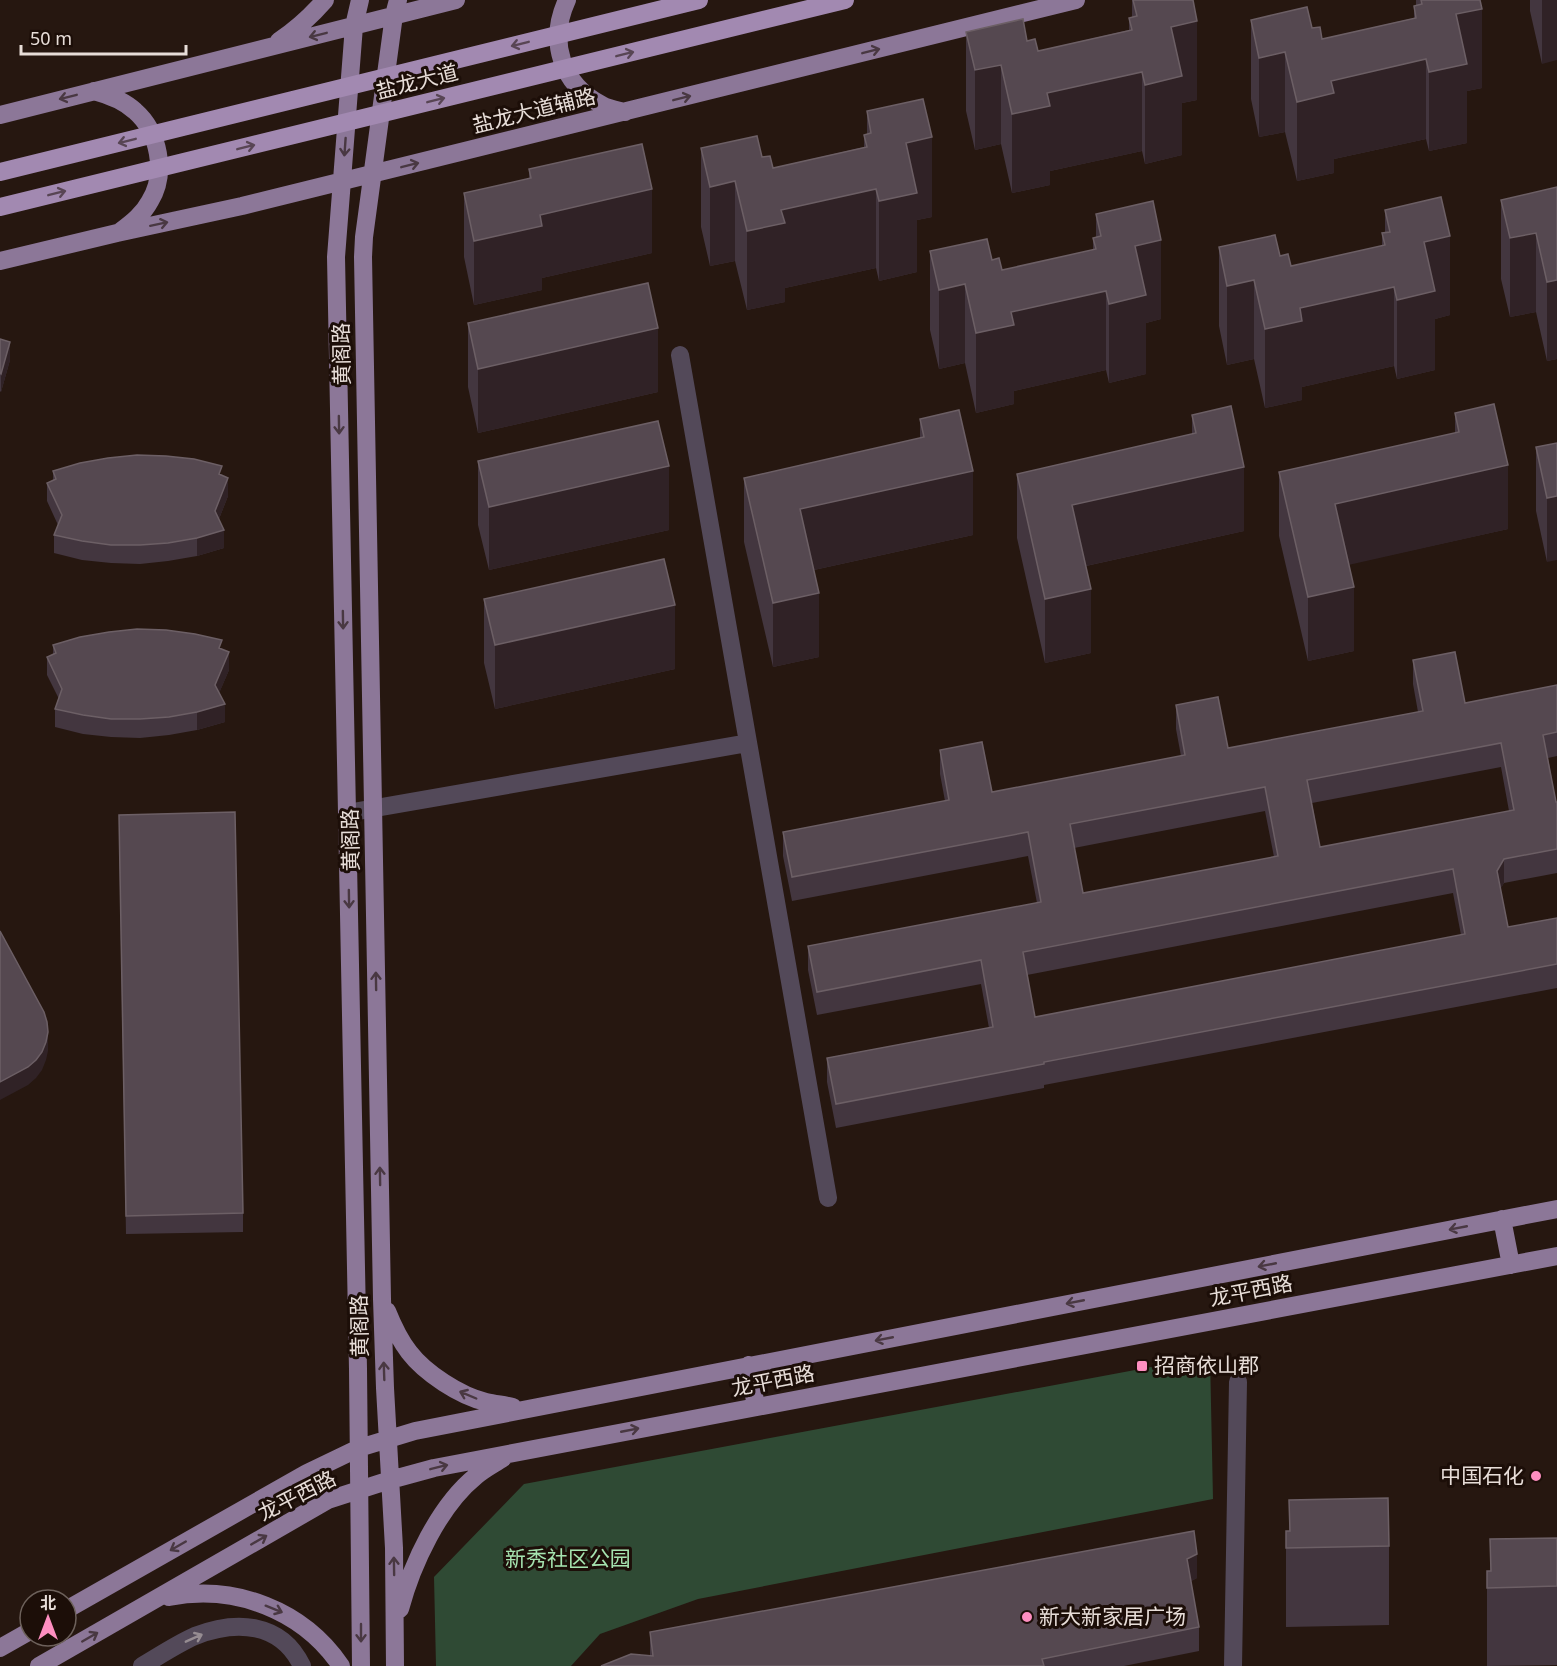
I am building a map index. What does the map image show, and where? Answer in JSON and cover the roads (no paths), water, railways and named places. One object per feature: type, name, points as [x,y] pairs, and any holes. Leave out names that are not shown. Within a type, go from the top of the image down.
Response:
[{"type":"highway","name":"盐龙大道","points":[[0,172],[699,0]]},
{"type":"highway","name":"盐龙大道","points":[[0,207],[844,0]]},
{"type":"main road","points":[[269,47],[292,33],[324,0]]},
{"type":"main road","name":"黄阁路","points":[[360,0],[354,26],[336,257],[360,1490],[361,1666]]},
{"type":"main road","points":[[0,115],[354,26],[396,8],[456,0]]},
{"type":"main road","points":[[567,0],[560,15],[558,37],[561,58],[570,79],[585,95],[604,106],[626,112]]},
{"type":"main road","name":"盐龙大道辅路","points":[[0,261],[223,211],[1077,0]]},
{"type":"main road","name":"黄阁路","points":[[395,1666],[394,1548],[382,1299],[363,258],[372,174],[396,8]]},
{"type":"main road","points":[[94,91],[117,98],[136,111],[151,131],[159,153],[159,177],[151,200],[137,219],[117,233]]},
{"type":"main road","name":"龙平西路","points":[[78,1603],[307,1473],[359,1448],[388,1438],[748,1365],[1557,1209]]},
{"type":"main road","points":[[1502,1219],[1511,1264]]},
{"type":"main road","name":"龙平西路","points":[[39,1666],[328,1500],[390,1480],[455,1463],[1557,1256]]},
{"type":"main road","points":[[382,1299],[395,1331],[410,1353],[429,1371],[454,1389],[484,1402],[524,1409]]},
{"type":"main road","points":[[748,1365],[756,1407]]},
{"type":"main road","points":[[395,1631],[405,1591],[417,1558],[435,1525],[454,1498],[476,1476],[511,1453]]},
{"type":"main road","points":[[155,1600],[189,1593],[221,1594],[253,1601],[286,1614],[309,1630],[329,1648],[341,1666]]},
{"type":"main road","points":[[0,1648],[18,1638]]},
{"type":"lane","points":[[680,356],[828,1198]]},
{"type":"lane","points":[[347,813],[748,743]]},
{"type":"lane","points":[[1233,1666],[1238,1382]]},
{"type":"lane","points":[[142,1666],[193,1637],[217,1629],[241,1626],[265,1630],[273,1634],[295,1652],[302,1666]]},
{"type":"place","name":"招商依山郡","points":[[1142,1366]]},
{"type":"place","name":"中国石化","points":[[1536,1476]]},
{"type":"place","name":"新大新家居广场","points":[[1027,1617]]},
{"type":"park label","name":"新秀社区公园","points":[[568,1559]]}]
